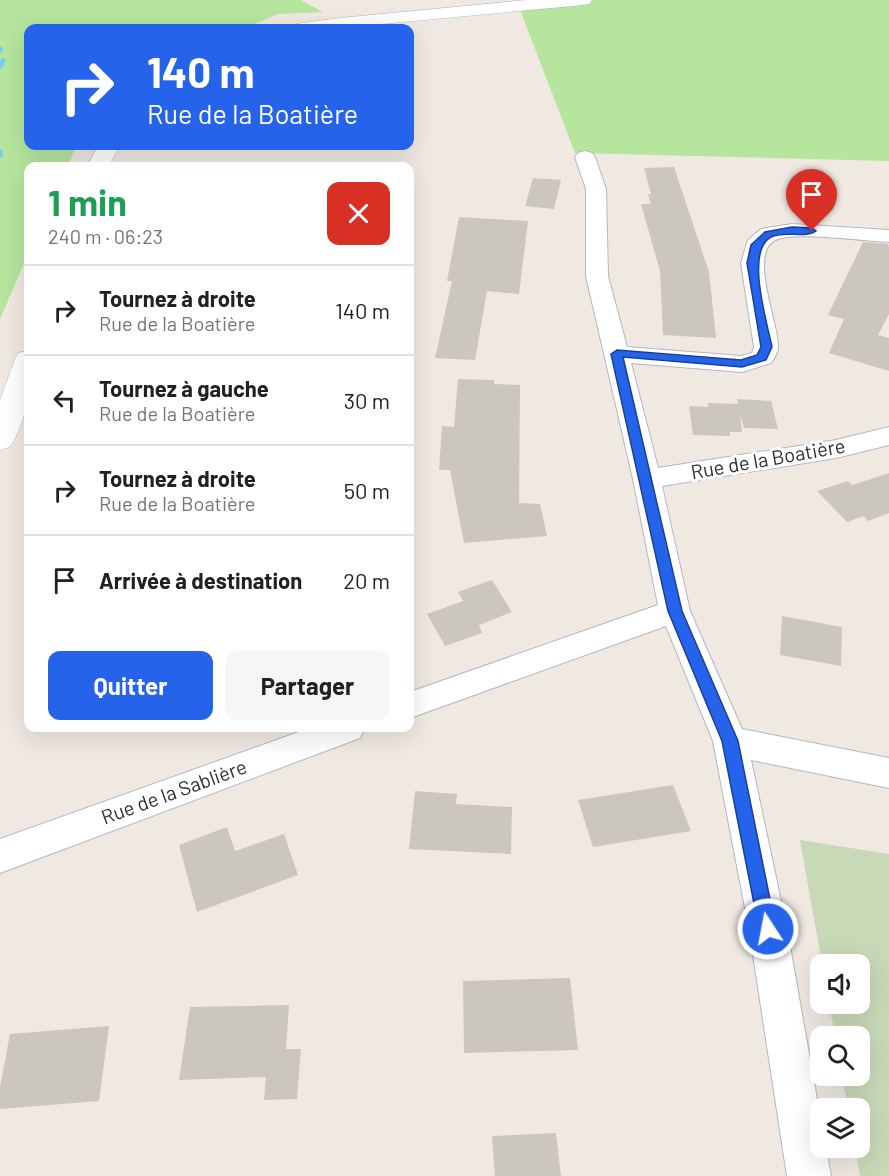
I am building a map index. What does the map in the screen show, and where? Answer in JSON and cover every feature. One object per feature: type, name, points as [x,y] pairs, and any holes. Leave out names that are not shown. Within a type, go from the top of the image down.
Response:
[{"type":"main road","points":[[332,24],[583,0]]},
{"type":"main road","points":[[0,440],[24,371]]},
{"type":"street","points":[[585,157],[596,189],[597,276],[675,611],[730,741],[768,929],[809,1176]]},
{"type":"street","points":[[617,354],[742,364],[762,358],[766,347],[752,263],[756,245],[768,234],[792,230],[889,236]]},
{"type":"street","name":"Rue de la Boatière","points":[[646,479],[836,449],[889,436]]},
{"type":"street","points":[[414,704],[675,611]]},
{"type":"street","name":"Rue de la Sablière","points":[[0,856],[337,732]]},
{"type":"street","points":[[730,741],[889,773]]},
{"type":"green space","points":[[0,0],[301,0],[323,12],[278,14],[254,24],[24,24],[24,150],[75,150],[69,162],[24,162],[24,263],[0,319]]},
{"type":"green space","points":[[583,0],[889,0],[889,161],[575,153],[519,7]]},
{"type":"green space","points":[[800,840],[889,854],[889,1176],[860,1176],[857,1158],[870,1158],[870,1098],[846,1098],[844,1086],[870,1086],[870,1026],[833,1026],[831,1014],[870,1014],[870,954],[820,954]]},
{"type":"building","points":[[674,167],[709,272],[716,338],[663,335],[660,271],[641,204],[651,204],[648,194],[651,194],[644,168]]},
{"type":"building","points":[[533,178],[561,180],[554,209],[525,206]]},
{"type":"building","points":[[459,217],[528,221],[519,294],[487,291],[475,360],[435,358],[452,281],[447,281]]},
{"type":"building","points":[[863,242],[888,244],[889,248],[889,314],[878,335],[889,338],[889,371],[829,353],[844,319],[828,315]]},
{"type":"building","points":[[458,379],[494,380],[494,384],[520,385],[519,503],[540,504],[547,536],[464,543],[450,470],[439,470],[442,426],[454,427]]},
{"type":"building","points":[[737,399],[771,401],[778,429],[744,428],[740,413],[742,432],[730,432],[730,436],[693,435],[689,406],[708,407],[708,403],[738,404]]},
{"type":"building","points":[[889,473],[889,513],[868,521],[864,516],[847,522],[817,491],[848,481],[852,485]]},
{"type":"building","points":[[492,580],[512,612],[479,625],[482,633],[445,646],[427,614],[463,601],[458,592]]},
{"type":"building","points":[[782,616],[842,627],[841,666],[780,655]]},
{"type":"building","points":[[673,785],[691,831],[593,847],[578,800]]},
{"type":"building","points":[[415,791],[457,794],[456,804],[512,807],[511,854],[409,849]]},
{"type":"building","points":[[227,827],[235,851],[284,834],[298,875],[197,912],[179,845]]},
{"type":"building","points":[[570,978],[578,1050],[464,1053],[463,981]]},
{"type":"building","points":[[289,1005],[286,1049],[301,1049],[297,1099],[264,1100],[266,1077],[179,1080],[190,1007]]},
{"type":"building","points":[[109,1026],[99,1101],[0,1109],[0,1087],[10,1034]]},
{"type":"building","points":[[556,1133],[561,1176],[495,1176],[492,1136]]},
{"type":"waterway","points":[[0,67],[3,60]]},
{"type":"waterway","points":[[0,151],[0,156]]},
{"type":"route","points":[[768,929],[730,741],[675,611],[617,354],[742,364],[762,358],[766,347],[752,263],[756,245],[768,234],[792,230],[812,231]]}]
